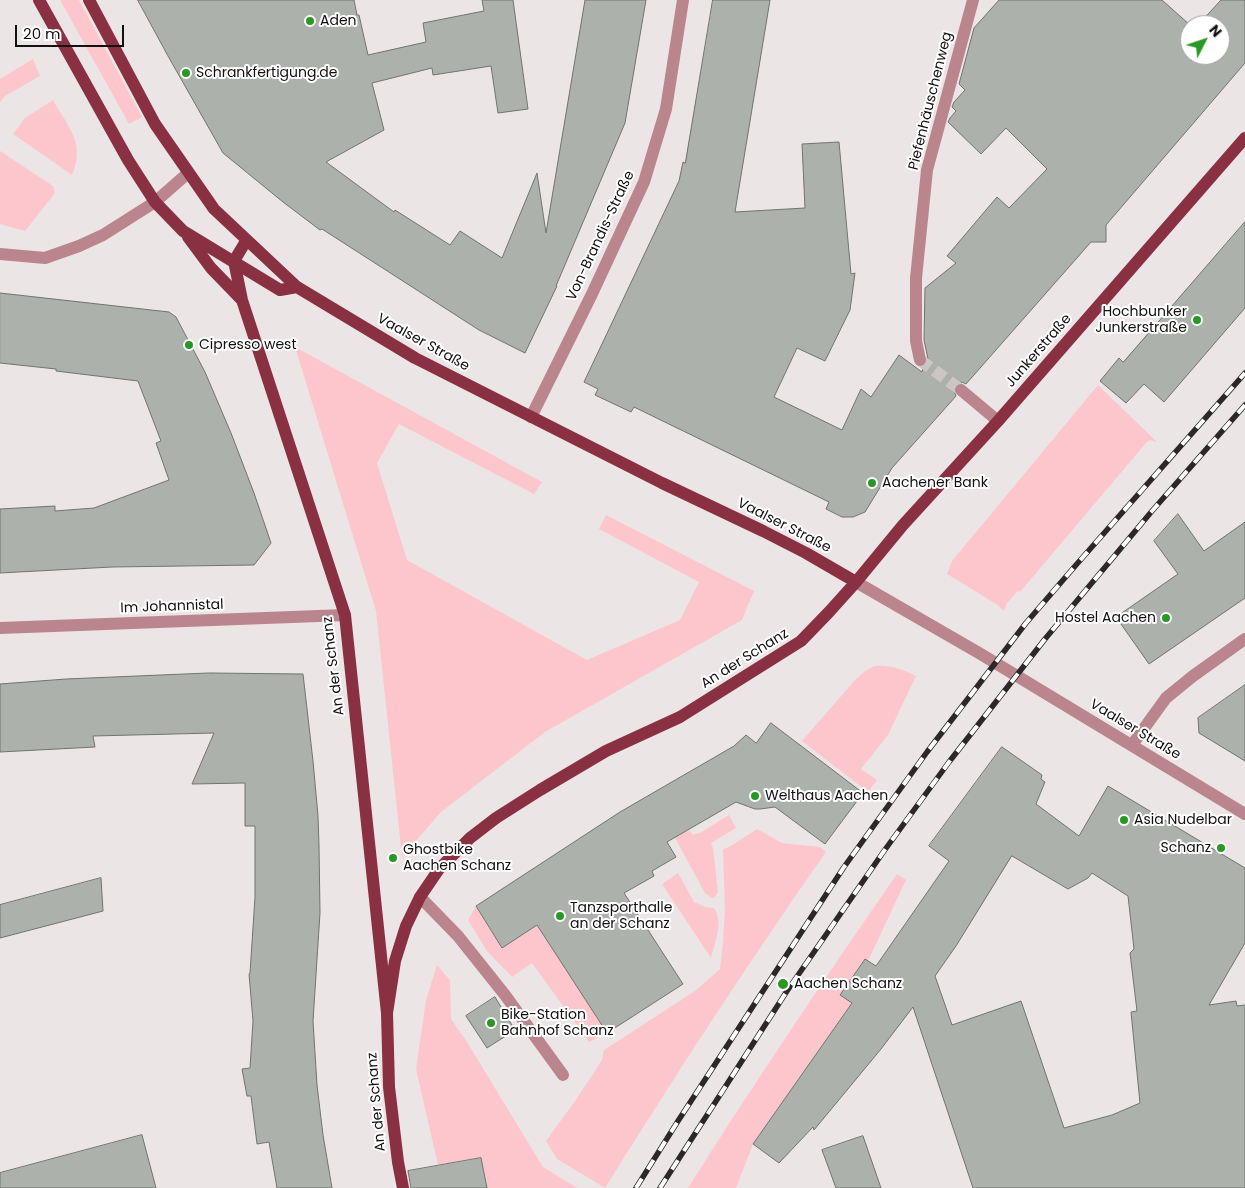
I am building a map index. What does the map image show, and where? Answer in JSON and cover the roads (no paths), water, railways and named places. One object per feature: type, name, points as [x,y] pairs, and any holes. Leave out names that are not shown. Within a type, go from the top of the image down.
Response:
[{"type":"main road","name":"Vaalser Straße","points":[[39,0],[128,160],[155,202],[183,231],[280,290],[297,287]]},
{"type":"main road","name":"Vaalser Straße","points":[[89,0],[155,124],[214,209],[297,287],[415,358],[806,553],[856,582]]},
{"type":"main road","name":"Junkerstraße","points":[[856,582],[903,525],[998,421],[1245,138]]},
{"type":"main road","name":"An der Schanz","points":[[183,231],[211,268],[242,300]]},
{"type":"main road","points":[[234,261],[246,241]]},
{"type":"main road","name":"An der Schanz","points":[[234,261],[242,300],[345,615],[387,1012],[388,1087],[403,1188]]},
{"type":"main road","name":"An der Schanz","points":[[387,1012],[395,961],[406,926],[420,897],[440,868],[470,838],[496,818],[540,790],[606,751],[680,717],[800,641],[856,582]]},
{"type":"street","name":"Von-Brandis-Straße","points":[[530,417],[591,296],[644,182],[666,109],[682,0]]},
{"type":"street","name":"Piefenhäuschenweg","points":[[920,360],[916,341],[916,278],[927,170],[973,0]]},
{"type":"street","points":[[0,254],[45,258],[79,246],[103,235],[155,202],[188,173]]},
{"type":"street","points":[[961,390],[998,421]]},
{"type":"street","name":"Vaalser Straße","points":[[856,582],[972,649],[1245,814]]},
{"type":"street","name":"Im Johannistal","points":[[0,628],[345,615]]},
{"type":"street","points":[[1132,745],[1166,698],[1245,639]]},
{"type":"street","points":[[420,897],[458,936],[505,995],[563,1075]]},
{"type":"tunnel","points":[[920,360],[961,390]]},
{"type":"railway","points":[[636,1188],[844,867],[927,752],[1026,623],[1245,373]]},
{"type":"railway","points":[[660,1188],[787,991],[884,851],[949,762],[1045,639],[1152,511],[1245,405]]},
{"type":"place","name":"Aden","points":[[310,21]]},
{"type":"place","name":"Schrankfertigung.de","points":[[186,73]]},
{"type":"place","name":"Hochbunker Junkerstraße","points":[[1197,320]]},
{"type":"place","name":"Cipresso west","points":[[189,345]]},
{"type":"place","name":"Aachener Bank","points":[[872,483]]},
{"type":"place","name":"Hostel Aachen","points":[[1166,618]]},
{"type":"place","name":"Welthaus Aachen","points":[[755,796]]},
{"type":"place","name":"Asia Nudelbar","points":[[1124,820]]},
{"type":"place","name":"Schanz","points":[[1221,848]]},
{"type":"place","name":"Ghostbike Aachen Schanz","points":[[393,858]]},
{"type":"place","name":"Tanzsporthalle an der Schanz","points":[[560,916]]},
{"type":"place","name":"Aachen Schanz","points":[[783,984]]},
{"type":"place","name":"Bike-Station Bahnhof Schanz","points":[[491,1023]]}]
